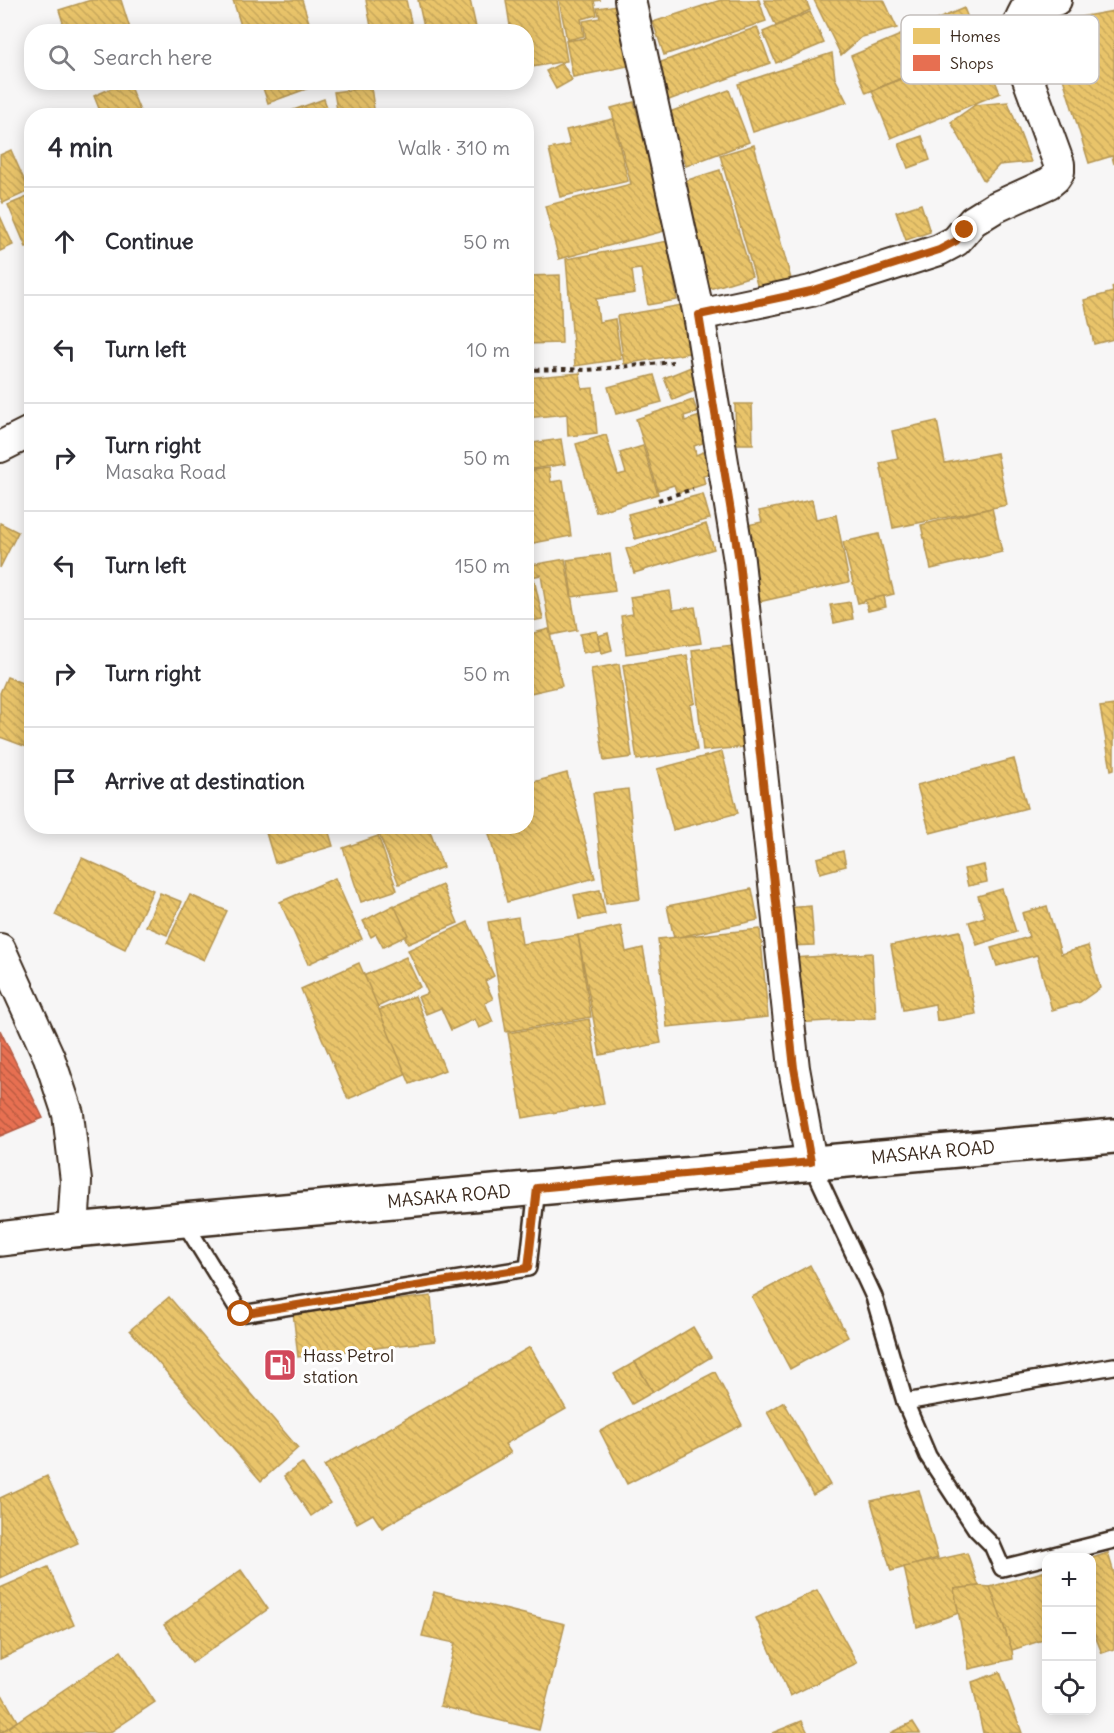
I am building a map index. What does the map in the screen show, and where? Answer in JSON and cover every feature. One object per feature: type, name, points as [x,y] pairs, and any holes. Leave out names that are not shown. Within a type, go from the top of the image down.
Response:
[{"type":"main road","name":"MASAKA ROAD","points":[[0,1239],[74,1230],[1114,1136]]},
{"type":"street","points":[[630,0],[699,315],[739,561],[794,1068],[811,1162]]},
{"type":"street","points":[[1022,15],[1025,10],[1056,0]]},
{"type":"street","points":[[699,315],[811,291],[939,250],[956,241],[973,221],[994,208],[1035,191],[1055,178],[1059,172],[1059,164],[1031,84]]},
{"type":"street","points":[[0,447],[24,435]]},
{"type":"street","points":[[0,948],[50,1057],[68,1114],[76,1181],[74,1230]]},
{"type":"lane","points":[[811,1162],[873,1297],[905,1402],[928,1456],[976,1529],[992,1545],[1002,1568],[1114,1540]]},
{"type":"lane","points":[[183,1220],[241,1314],[528,1268],[537,1188]]},
{"type":"lane","points":[[905,1402],[1114,1366]]},
{"type":"path","points":[[534,370],[587,370],[706,359]]},
{"type":"building: Homes","points":[[91,0],[121,0],[128,24],[63,24],[59,10]]},
{"type":"building: Homes","points":[[233,0],[302,0],[310,24],[240,24]]},
{"type":"building: Homes","points":[[366,0],[406,0],[411,24],[370,24]]},
{"type":"building: Homes","points":[[418,0],[470,0],[475,24],[423,24]]},
{"type":"building: Homes","points":[[506,0],[557,0],[567,61],[534,67],[534,24],[510,24]]},
{"type":"building: Homes","points":[[559,0],[601,0],[594,1],[597,15],[581,19],[584,36],[567,40]]},
{"type":"building: Homes","points":[[721,0],[759,0],[766,21],[664,55],[653,22]]},
{"type":"building: Homes","points":[[764,0],[806,0],[810,10],[776,26]]},
{"type":"building: Homes","points":[[814,0],[884,0],[897,28],[862,37],[841,55]]},
{"type":"building: Homes","points":[[617,5],[628,66],[573,77],[566,41],[586,38],[583,21],[600,18],[597,8]]},
{"type":"building: Homes","points":[[964,8],[967,15],[948,15]]},
{"type":"building: Homes","points":[[1114,11],[1114,164],[1112,156],[1089,163],[1065,84],[1099,84],[1099,15],[1091,15]]},
{"type":"building: Homes","points":[[810,12],[824,43],[776,63],[763,32]]},
{"type":"building: Homes","points":[[757,27],[770,63],[666,101],[653,65]]},
{"type":"building: Homes","points":[[901,35],[901,78],[866,93],[851,56]]},
{"type":"building: Homes","points":[[832,53],[835,78],[847,102],[753,132],[738,84]]},
{"type":"building: Homes","points":[[562,63],[572,80],[556,89],[546,71]]},
{"type":"building: Homes","points":[[901,79],[901,84],[996,84],[1000,93],[891,138],[872,91]]},
{"type":"building: Homes","points":[[107,90],[131,90],[139,108],[99,108],[94,96]]},
{"type":"building: Homes","points":[[264,90],[303,90],[268,103]]},
{"type":"building: Homes","points":[[371,90],[374,108],[337,108],[334,92]]},
{"type":"building: Homes","points":[[729,90],[749,142],[686,166],[667,113]]},
{"type":"building: Homes","points":[[324,99],[327,108],[299,108]]},
{"type":"building: Homes","points":[[634,102],[668,230],[559,259],[545,206],[631,184],[611,108]]},
{"type":"building: Homes","points":[[1008,102],[1031,162],[999,165],[984,181],[951,122],[975,105]]},
{"type":"building: Homes","points":[[613,119],[628,181],[560,197],[549,149],[570,145],[566,130]]},
{"type":"building: Homes","points":[[922,136],[930,160],[908,168],[899,144]]},
{"type":"building: Homes","points":[[754,145],[791,279],[758,288],[720,155]]},
{"type":"building: Homes","points":[[11,150],[24,180],[24,193],[3,203],[0,197],[0,155]]},
{"type":"building: Homes","points":[[720,170],[752,276],[709,289],[678,183]]},
{"type":"building: Homes","points":[[24,198],[24,242],[8,205]]},
{"type":"building: Homes","points":[[921,204],[930,232],[906,240],[896,212]]},
{"type":"building: Homes","points":[[0,216],[13,245],[0,251]]},
{"type":"building: Homes","points":[[668,241],[677,300],[648,305],[641,269],[632,270],[635,293],[596,299],[599,322],[615,319],[621,359],[575,366],[566,259]]},
{"type":"building: Homes","points":[[560,275],[562,343],[534,344],[534,276]]},
{"type":"building: Homes","points":[[1114,286],[1114,339],[1094,344],[1084,300],[1113,292],[1112,287]]},
{"type":"building: Homes","points":[[682,305],[690,353],[624,364],[617,316]]},
{"type":"building: Homes","points":[[691,367],[699,389],[673,400],[664,378]]},
{"type":"building: Homes","points":[[580,373],[582,389],[593,388],[597,433],[568,436],[567,414],[534,417],[534,377]]},
{"type":"building: Homes","points":[[654,375],[662,402],[616,414],[608,387]]},
{"type":"building: Homes","points":[[693,400],[697,412],[684,416],[685,421],[700,416],[708,441],[694,446],[696,455],[703,452],[710,474],[703,476],[705,484],[677,493],[674,485],[658,490],[636,419]]},
{"type":"building: Homes","points":[[735,404],[752,404],[753,444],[736,444]]},
{"type":"building: Homes","points":[[937,421],[945,463],[997,453],[1007,505],[893,528],[880,463],[898,459],[892,431]]},
{"type":"building: Homes","points":[[606,435],[618,475],[626,473],[620,453],[643,446],[658,494],[596,512],[576,444]]},
{"type":"building: Homes","points":[[561,439],[565,464],[534,469],[534,443]]},
{"type":"building: Homes","points":[[549,468],[551,482],[563,480],[571,536],[534,543],[534,470]]},
{"type":"building: Homes","points":[[703,494],[710,519],[635,539],[628,514]]},
{"type":"building: Homes","points":[[812,500],[816,519],[836,515],[849,582],[758,602],[743,526],[762,522],[759,511]]},
{"type":"building: Homes","points":[[992,508],[1002,552],[931,569],[921,525]]},
{"type":"building: Homes","points":[[0,523],[18,532],[0,568]]},
{"type":"building: Homes","points":[[706,524],[714,549],[634,573],[626,549]]},
{"type":"building: Homes","points":[[879,534],[894,594],[858,603],[843,542]]},
{"type":"building: Homes","points":[[610,554],[615,591],[572,597],[567,560]]},
{"type":"building: Homes","points":[[565,559],[577,630],[551,635],[541,575],[534,576],[534,565]]},
{"type":"building: Homes","points":[[534,579],[543,619],[534,621]]},
{"type":"building: Homes","points":[[670,591],[673,610],[695,607],[701,643],[626,654],[621,616],[633,614],[630,597]]},
{"type":"building: Homes","points":[[884,596],[886,607],[868,611],[865,600]]},
{"type":"building: Homes","points":[[850,602],[853,619],[834,623],[830,605]]},
{"type":"building: Homes","points":[[549,629],[562,686],[534,692],[534,633]]},
{"type":"building: Homes","points":[[597,631],[600,650],[583,653],[580,634]]},
{"type":"building: Homes","points":[[608,633],[612,650],[602,653],[598,636]]},
{"type":"building: Homes","points":[[733,645],[744,747],[703,751],[692,650]]},
{"type":"building: Homes","points":[[687,655],[695,703],[690,705],[697,750],[637,760],[623,665]]},
{"type":"building: Homes","points":[[619,664],[632,757],[604,761],[591,669]]},
{"type":"building: Homes","points":[[7,677],[24,684],[24,746],[0,737],[0,693]]},
{"type":"building: Homes","points":[[1114,705],[1114,769],[1111,770],[1100,707]]},
{"type":"building: Homes","points":[[722,752],[738,813],[673,830],[657,769]]},
{"type":"building: Homes","points":[[1014,759],[1027,808],[930,833],[917,785]]},
{"type":"building: Homes","points":[[567,773],[595,878],[507,902],[489,834],[534,834],[534,782]]},
{"type":"building: Homes","points":[[628,789],[640,899],[606,904],[593,793]]},
{"type":"building: Homes","points":[[266,834],[329,834],[333,846],[275,863]]},
{"type":"building: Homes","points":[[379,834],[431,834],[443,867],[399,884]]},
{"type":"building: Homes","points":[[378,836],[397,890],[361,902],[343,848]]},
{"type":"building: Homes","points":[[843,851],[846,866],[820,873],[817,858]]},
{"type":"building: Homes","points":[[82,858],[153,890],[125,949],[55,915]]},
{"type":"building: Homes","points":[[984,865],[987,882],[968,886],[964,869]]},
{"type":"building: Homes","points":[[335,878],[362,939],[308,964],[280,902]]},
{"type":"building: Homes","points":[[442,885],[458,923],[408,944],[392,907]]},
{"type":"building: Homes","points":[[752,889],[758,920],[674,938],[667,906]]},
{"type":"building: Homes","points":[[1002,889],[1016,932],[977,945],[969,922],[985,917],[978,896]]},
{"type":"building: Homes","points":[[600,890],[605,914],[579,919],[574,895]]},
{"type":"building: Homes","points":[[160,893],[182,902],[167,935],[146,926]]},
{"type":"building: Homes","points":[[190,895],[227,911],[204,960],[167,943]]},
{"type":"building: Homes","points":[[394,905],[408,935],[383,947],[376,934],[371,937],[363,921]]},
{"type":"building: Homes","points":[[811,906],[814,945],[789,946],[786,908]]},
{"type":"building: Homes","points":[[1047,906],[1061,954],[1088,946],[1100,988],[1080,1002],[1052,1010],[1037,955],[997,966],[991,948],[1029,937],[1022,913]]},
{"type":"building: Homes","points":[[518,917],[522,944],[578,935],[591,1017],[506,1032],[488,922]]},
{"type":"building: Homes","points":[[468,922],[494,976],[485,981],[493,999],[485,1003],[493,1022],[479,1028],[475,1019],[451,1030],[441,1008],[426,1014],[418,997],[428,993],[408,950]]},
{"type":"building: Homes","points":[[621,926],[626,952],[643,948],[661,1043],[600,1055],[578,935]]},
{"type":"building: Homes","points":[[760,929],[768,1017],[667,1027],[658,939]]},
{"type":"building: Homes","points":[[960,931],[976,1014],[937,1021],[935,1004],[903,1010],[891,945]]},
{"type":"building: Homes","points":[[872,953],[876,1018],[795,1023],[792,958]]},
{"type":"building: Homes","points":[[406,957],[420,987],[375,1008],[361,977]]},
{"type":"building: Homes","points":[[359,963],[407,1074],[348,1099],[301,989]]},
{"type":"building: Homes","points":[[415,996],[445,1070],[410,1084],[379,1010]]},
{"type":"building: Homes","points":[[589,1019],[604,1104],[523,1118],[508,1033]]},
{"type":"building: Homes","points":[[810,1265],[848,1337],[790,1369],[752,1297]]},
{"type":"building: Homes","points":[[431,1296],[435,1341],[298,1357],[293,1312]]},
{"type":"building: Homes","points":[[169,1297],[298,1448],[261,1481],[130,1330]]},
{"type":"building: Homes","points":[[693,1327],[711,1357],[653,1392],[635,1362]]},
{"type":"building: Homes","points":[[530,1347],[566,1409],[505,1444],[511,1453],[382,1528],[373,1514],[357,1523],[324,1466]]},
{"type":"building: Homes","points":[[635,1362],[653,1392],[632,1404],[614,1374]]},
{"type":"building: Homes","points":[[715,1372],[742,1425],[627,1484],[600,1431]]},
{"type":"building: Homes","points":[[784,1402],[830,1485],[813,1495],[767,1412]]},
{"type":"building: Homes","points":[[302,1463],[330,1503],[311,1516],[284,1476]]},
{"type":"building: Homes","points":[[47,1476],[78,1543],[0,1578],[0,1498]]},
{"type":"building: Homes","points":[[919,1490],[938,1558],[891,1571],[871,1501]]},
{"type":"building: Homes","points":[[967,1553],[979,1586],[954,1589],[959,1613],[917,1627],[904,1567]]},
{"type":"building: Homes","points":[[1108,1553],[1114,1573],[1114,1649],[1102,1653],[1096,1638],[1096,1557]]},
{"type":"building: Homes","points":[[48,1567],[74,1625],[0,1659],[0,1588]]},
{"type":"building: Homes","points":[[241,1570],[268,1609],[192,1663],[164,1625]]},
{"type":"building: Homes","points":[[1042,1572],[1042,1640],[1012,1650],[990,1587]]},
{"type":"building: Homes","points":[[990,1587],[1013,1659],[969,1669],[954,1589]]},
{"type":"building: Homes","points":[[817,1590],[857,1663],[790,1696],[756,1618]]},
{"type":"building: Homes","points":[[434,1592],[565,1624],[539,1730],[440,1706],[455,1643],[422,1636]]},
{"type":"building: Homes","points":[[121,1651],[155,1702],[109,1733],[0,1733]]},
{"type":"building: Homes","points":[[1000,1672],[1022,1733],[983,1733],[972,1682]]},
{"type":"building: Homes","points":[[3,1696],[17,1721],[0,1733],[0,1697]]},
{"type":"building: Homes","points":[[802,1721],[808,1733],[772,1733]]},
{"type":"building: Homes","points":[[913,1722],[920,1733],[890,1733]]},
{"type":"building: Shops","points":[[0,1030],[43,1118],[0,1136]]},
{"type":"place","name":"Hass Petrol station","points":[[280,1365]]},
{"type":"route","points":[[241,1314],[528,1268],[537,1188],[811,1162],[794,1068],[769,856],[739,561],[699,315],[811,291],[939,250],[956,241],[965,230]]}]
